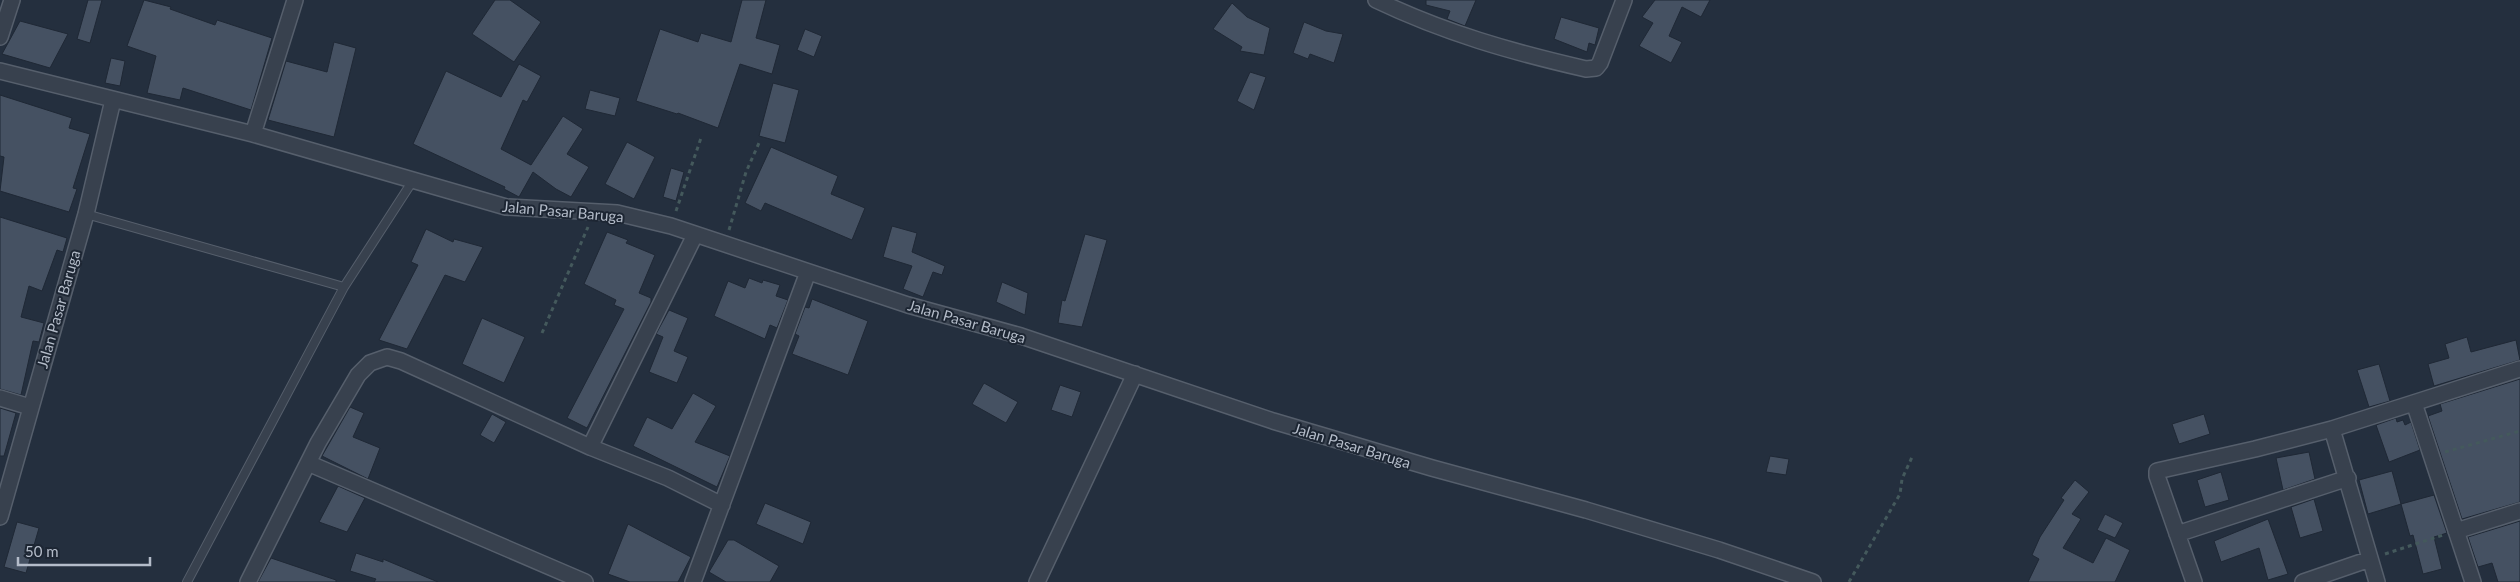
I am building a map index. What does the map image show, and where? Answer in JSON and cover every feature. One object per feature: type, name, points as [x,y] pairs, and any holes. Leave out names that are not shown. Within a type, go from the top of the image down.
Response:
[{"type":"street","points":[[0,37],[12,0]]},
{"type":"street","points":[[253,134],[295,0]]},
{"type":"street","points":[[1376,0],[1432,26],[1504,50],[1586,70],[1596,68],[1600,63],[1624,0]]},
{"type":"street","name":"Jalan Pasar Baruga","points":[[0,71],[253,134],[412,182],[506,207],[618,213],[671,226],[908,305],[1021,336],[1273,421],[1432,468],[1624,521],[1813,582]]},
{"type":"street","name":"Jalan Pasar Baruga","points":[[0,517],[86,214],[113,100]]},
{"type":"street","points":[[590,447],[695,235]]},
{"type":"street","points":[[693,582],[808,272]]},
{"type":"street","points":[[248,582],[308,463],[358,375],[370,363],[387,357],[590,447],[668,478],[722,505]]},
{"type":"street","points":[[2194,582],[2157,476],[2158,471],[2332,429],[2520,369]]},
{"type":"street","points":[[1037,582],[1135,374]]},
{"type":"street","points":[[0,398],[30,407]]},
{"type":"street","points":[[2414,403],[2473,582]]},
{"type":"street","points":[[2332,429],[2348,478],[2377,582]]},
{"type":"street","points":[[308,463],[585,582]]},
{"type":"street","points":[[2178,534],[2348,478]]},
{"type":"street","points":[[2456,531],[2520,511]]},
{"type":"street","points":[[2303,582],[2370,560]]},
{"type":"lane","points":[[187,582],[344,286],[412,182]]},
{"type":"lane","points":[[86,214],[344,286]]},
{"type":"path","points":[[671,226],[701,138]]},
{"type":"path","points":[[725,245],[746,172],[759,143]]},
{"type":"path","points":[[542,333],[594,212]]},
{"type":"path","points":[[2432,456],[2520,431]]},
{"type":"path","points":[[1850,582],[1900,494],[1902,479],[1913,455]]},
{"type":"path","points":[[2370,560],[2456,531]]},
{"type":"building","points":[[88,0],[102,0],[90,43],[77,39]]},
{"type":"building","points":[[144,0],[171,7],[170,9],[215,25],[217,20],[272,38],[251,110],[183,88],[180,100],[147,93],[156,56],[127,46]]},
{"type":"building","points":[[495,0],[510,0],[541,22],[514,62],[472,34]]},
{"type":"building","points":[[742,0],[766,0],[756,38],[780,45],[772,74],[740,64],[718,128],[678,113],[636,101],[660,29],[698,42],[701,33],[731,42]]},
{"type":"building","points":[[1426,0],[1476,0],[1465,26],[1447,19],[1450,11],[1426,5]]},
{"type":"building","points":[[1655,0],[1710,0],[1701,17],[1682,7],[1669,36],[1682,42],[1671,63],[1639,46],[1653,23],[1642,17]]},
{"type":"building","points":[[1232,3],[1247,17],[1270,28],[1264,55],[1240,51],[1242,47],[1213,29]]},
{"type":"building","points":[[1561,17],[1599,28],[1595,45],[1589,43],[1587,52],[1554,39]]},
{"type":"building","points":[[20,21],[68,34],[50,68],[2,54]]},
{"type":"building","points":[[1304,22],[1326,31],[1343,34],[1334,63],[1310,54],[1308,59],[1293,53]]},
{"type":"building","points":[[805,29],[822,36],[814,57],[797,50]]},
{"type":"building","points":[[334,42],[356,48],[334,137],[268,120],[286,61],[327,72]]},
{"type":"building","points":[[111,58],[125,61],[120,86],[105,83]]},
{"type":"building","points":[[519,64],[541,76],[527,102],[523,100],[501,149],[531,165],[563,116],[583,129],[567,154],[589,167],[571,197],[556,189],[533,172],[519,197],[504,189],[505,187],[413,144],[446,71],[501,97]]},
{"type":"building","points":[[1250,72],[1266,77],[1254,110],[1237,101]]},
{"type":"building","points":[[773,83],[799,90],[785,143],[759,136]]},
{"type":"building","points":[[590,90],[620,98],[615,116],[585,109]]},
{"type":"building","points":[[0,95],[72,118],[69,128],[90,134],[73,188],[77,189],[69,212],[0,191],[4,157],[0,156]]},
{"type":"building","points":[[627,142],[655,157],[634,199],[605,184]]},
{"type":"building","points":[[771,147],[838,176],[831,194],[865,208],[852,240],[765,203],[761,211],[745,203]]},
{"type":"building","points":[[671,168],[684,172],[676,201],[663,197]]},
{"type":"building","points":[[0,217],[67,238],[63,252],[57,250],[42,291],[29,286],[21,317],[44,323],[39,342],[33,341],[21,395],[0,389]]},
{"type":"building","points":[[892,226],[917,233],[912,252],[945,266],[942,275],[933,272],[923,297],[903,289],[912,266],[883,257]]},
{"type":"building","points":[[426,229],[453,242],[454,239],[483,247],[465,282],[445,275],[407,349],[379,340],[418,265],[411,262]]},
{"type":"building","points":[[607,232],[628,240],[626,243],[655,255],[639,293],[651,298],[651,302],[587,428],[567,418],[624,309],[614,305],[616,300],[584,284]]},
{"type":"building","points":[[1085,234],[1107,240],[1082,327],[1058,323],[1062,300],[1065,301]]},
{"type":"building","points":[[749,278],[762,283],[763,280],[780,285],[776,296],[788,300],[777,328],[770,325],[765,339],[714,316],[728,281],[745,288]]},
{"type":"building","points":[[1002,282],[1028,293],[1025,315],[996,302]]},
{"type":"building","points":[[812,299],[868,321],[848,375],[792,354],[799,336],[795,334],[805,307],[809,308]]},
{"type":"building","points":[[669,310],[688,318],[674,351],[688,357],[677,383],[649,372],[663,337],[656,334]]},
{"type":"building","points":[[482,318],[525,337],[504,383],[462,364]]},
{"type":"building","points":[[2467,337],[2471,352],[2516,340],[2520,360],[2434,386],[2428,364],[2449,358],[2445,344]]},
{"type":"building","points":[[2379,364],[2390,401],[2369,407],[2357,370]]},
{"type":"building","points":[[2520,379],[2520,502],[2462,519],[2428,416],[2442,411],[2440,404]]},
{"type":"building","points":[[984,383],[1018,402],[1006,423],[972,404]]},
{"type":"building","points":[[1060,385],[1081,392],[1072,417],[1051,410]]},
{"type":"building","points":[[693,393],[716,406],[695,442],[730,456],[717,487],[633,446],[647,417],[672,429]]},
{"type":"building","points":[[350,407],[364,413],[353,437],[380,448],[368,479],[322,456]]},
{"type":"building","points":[[0,408],[16,413],[4,456],[0,456]]},
{"type":"building","points":[[492,414],[506,422],[494,443],[480,435]]},
{"type":"building","points":[[2204,414],[2210,434],[2179,444],[2172,424]]},
{"type":"building","points":[[2396,418],[2397,422],[2403,420],[2405,425],[2411,422],[2420,450],[2389,462],[2376,425]]},
{"type":"building","points":[[2309,452],[2315,479],[2283,490],[2276,458]]},
{"type":"building","points":[[1770,456],[1789,459],[1786,475],[1766,472]]},
{"type":"building","points":[[2392,471],[2401,504],[2368,514],[2359,480]]},
{"type":"building","points":[[2221,472],[2229,500],[2205,507],[2197,480]]},
{"type":"building","points":[[2075,480],[2089,492],[2072,514],[2081,519],[2063,548],[2093,563],[2106,538],[2130,550],[2115,582],[2028,582],[2039,559],[2032,555],[2040,537],[2064,500],[2061,498]]},
{"type":"building","points":[[338,486],[365,498],[347,532],[319,522]]},
{"type":"building","points":[[2434,495],[2447,533],[2434,537],[2442,569],[2423,574],[2413,535],[2410,536],[2401,504]]},
{"type":"building","points":[[2314,499],[2323,531],[2300,538],[2291,507]]},
{"type":"building","points":[[765,503],[811,522],[803,544],[756,524]]},
{"type":"building","points":[[2105,514],[2123,523],[2115,538],[2097,530]]},
{"type":"building","points":[[2268,519],[2288,574],[2268,580],[2259,548],[2221,562],[2214,541]]},
{"type":"building","points":[[2520,521],[2520,582],[2498,582],[2492,563],[2478,567],[2468,537]]},
{"type":"building","points":[[17,522],[39,528],[26,573],[4,567]]},
{"type":"building","points":[[628,524],[691,557],[678,582],[630,582],[608,574]]},
{"type":"building","points":[[728,540],[734,540],[779,566],[770,582],[726,582],[709,572]]},
{"type":"building","points":[[356,553],[383,562],[383,559],[438,582],[374,582],[376,579],[350,571]]},
{"type":"building","points":[[271,558],[336,580],[336,582],[258,582]]}]
